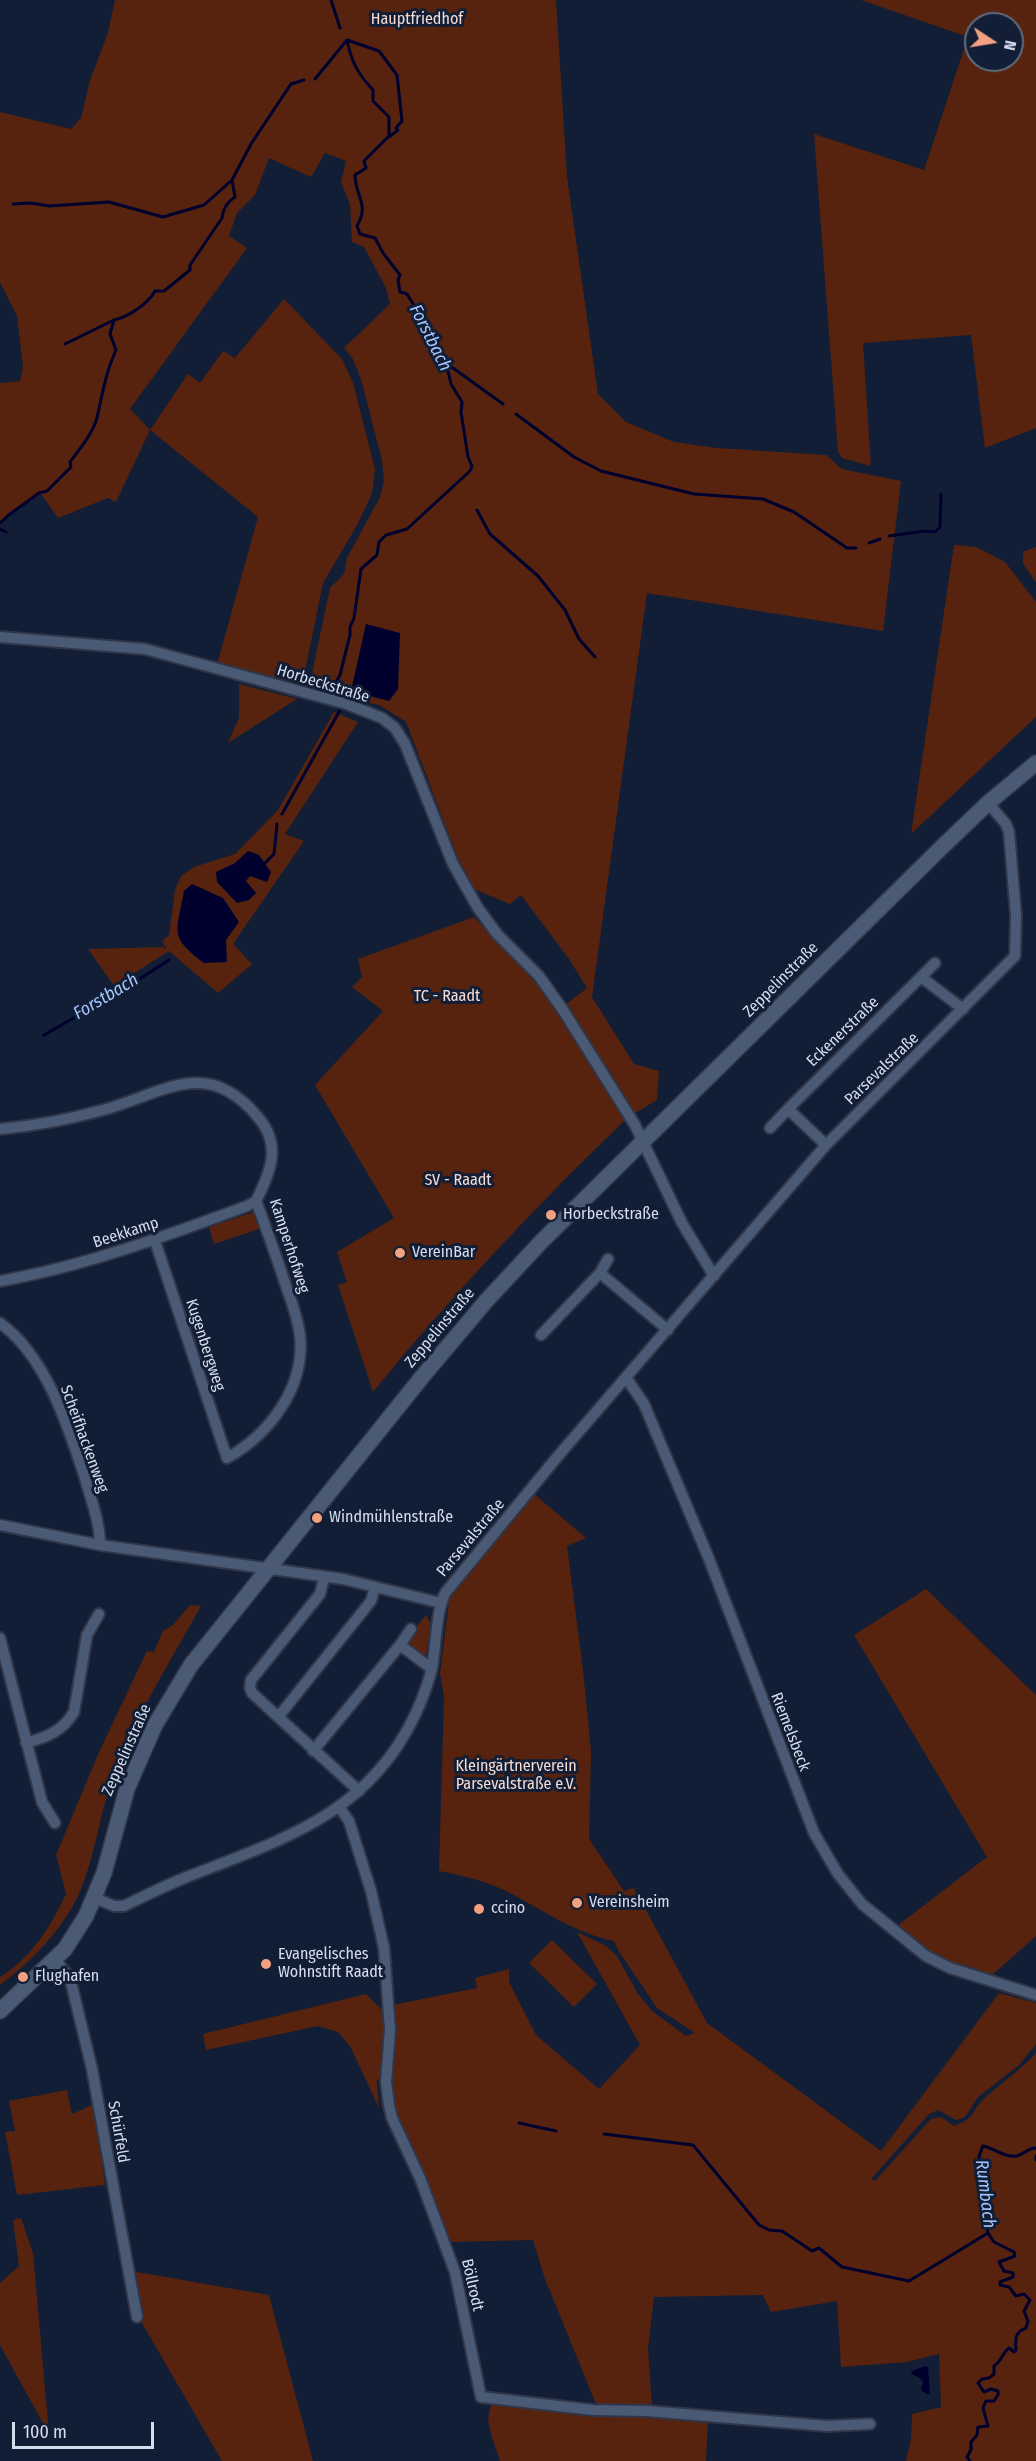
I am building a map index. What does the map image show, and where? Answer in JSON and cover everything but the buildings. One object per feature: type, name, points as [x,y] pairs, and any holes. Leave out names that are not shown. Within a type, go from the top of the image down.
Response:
[{"type":"main road","name":"Zeppelinstraße","points":[[0,2011],[55,1959],[75,1936],[95,1898],[104,1873],[127,1789],[155,1725],[191,1665],[422,1377],[487,1300],[541,1242],[988,802],[1036,763]]},
{"type":"street","name":"Horbeckstraße","points":[[0,637],[145,649],[347,704],[382,718],[395,728],[405,744],[453,864],[478,908],[497,934],[540,976],[555,997],[644,1140],[682,1223],[714,1276]]},
{"type":"street","name":"Parsevalstraße","points":[[95,1898],[114,1906],[124,1906],[180,1880],[306,1829],[340,1808],[359,1791],[399,1743],[414,1717],[432,1669],[441,1603],[446,1592],[558,1456],[627,1379],[826,1145],[1015,957],[1017,916],[1009,832],[1006,824],[988,802]]},
{"type":"street","name":"Eckenerstraße","points":[[770,1128],[935,963]]},
{"type":"street","points":[[921,977],[963,1010]]},
{"type":"street","name":"Kamperhofweg","points":[[0,1129],[46,1123],[95,1112],[174,1085],[192,1082],[210,1084],[231,1092],[245,1102],[260,1119],[268,1135],[272,1154],[271,1170],[256,1201],[295,1314],[300,1333],[299,1358],[292,1386],[274,1418],[259,1436],[227,1458]]},
{"type":"street","points":[[788,1108],[826,1145]]},
{"type":"street","name":"Beekkamp","points":[[0,1281],[91,1260],[155,1240],[256,1201]]},
{"type":"street","name":"Kugenbergweg","points":[[155,1240],[227,1458]]},
{"type":"street","points":[[541,1335],[600,1273],[608,1259]]},
{"type":"street","points":[[600,1273],[668,1330]]},
{"type":"street","name":"Scheifhackenweg","points":[[0,1323],[9,1329],[36,1362],[58,1405],[90,1494],[100,1530],[100,1545]]},
{"type":"street","name":"Riemelsbeck","points":[[627,1379],[644,1404],[709,1559],[814,1833],[838,1874],[862,1904],[926,1956],[950,1968],[1036,1995]]},
{"type":"street","points":[[0,1525],[100,1545],[343,1579],[441,1603]]},
{"type":"street","points":[[324,1578],[320,1594],[251,1680],[250,1687],[252,1693],[359,1791]]},
{"type":"street","points":[[279,1716],[371,1601],[375,1587]]},
{"type":"street","points":[[26,1743],[44,1738],[59,1730],[74,1712],[87,1635],[99,1614]]},
{"type":"street","points":[[313,1751],[411,1629]]},
{"type":"street","points":[[0,1638],[42,1802],[55,1823]]},
{"type":"street","points":[[400,1645],[432,1669]]},
{"type":"street","name":"Böllrodt","points":[[340,1808],[349,1821],[369,1882],[384,1948],[389,1989],[390,2030],[386,2082],[392,2118],[420,2178],[455,2272],[481,2397],[593,2410],[647,2411],[827,2426],[870,2424]]},
{"type":"street","name":"Schürfeld","points":[[55,1959],[70,1978],[92,2069],[137,2317]]},
{"type":"green space","name":"Hauptfriedhof","points":[[115,0],[556,0],[567,177],[598,394],[626,422],[674,442],[717,448],[826,455],[842,469],[901,481],[883,631],[647,593],[592,997],[634,1064],[659,1071],[657,1100],[635,1113],[565,1005],[587,988],[569,959],[521,895],[510,904],[474,889],[457,856],[406,722],[379,705],[346,699],[309,688],[330,588],[344,574],[347,558],[380,497],[384,481],[382,460],[361,379],[353,359],[344,348],[390,304],[386,288],[364,247],[352,242],[350,204],[341,182],[346,161],[325,153],[311,177],[269,158],[255,195],[237,213],[229,236],[247,248],[130,409],[150,430],[116,502],[108,498],[58,518],[41,494],[3,520],[0,526],[0,383],[20,381],[23,367],[17,316],[0,282],[0,112],[71,129],[81,118],[90,80],[108,33]]},
{"type":"green space","points":[[861,0],[1036,0],[1036,428],[985,448],[971,335],[863,343],[871,466],[842,458],[838,452],[814,134],[924,170],[964,49],[964,72],[1024,72],[1024,12],[964,12],[964,36]]},
{"type":"green space","points":[[284,299],[342,359],[353,383],[375,469],[372,494],[356,527],[323,583],[302,686],[217,665],[258,517],[150,430],[188,374],[200,383],[223,351],[235,358]]},
{"type":"green space","points":[[954,545],[976,547],[1005,562],[1036,602],[1036,717],[911,834]]},
{"type":"green space","points":[[1036,547],[1036,582],[1023,564],[1023,552]]},
{"type":"green space","points":[[239,684],[297,699],[228,743],[239,718]]},
{"type":"green space","points":[[334,712],[358,722],[285,834],[304,841],[233,944],[252,964],[218,993],[169,951],[114,986],[88,949],[163,947],[167,950],[162,941],[169,935],[175,890],[181,876],[194,867],[235,854],[278,810]]},
{"type":"green space","points":[[474,917],[547,995],[625,1120],[495,1252],[373,1392],[338,1285],[347,1282],[337,1252],[394,1218],[315,1085],[383,1011],[352,987],[362,977],[358,959]]},
{"type":"green space","points":[[254,1212],[259,1229],[214,1244],[209,1227]]},
{"type":"green space","name":"Kleingärtnerverein Parsevalstraße e.V.","points":[[534,1494],[586,1538],[567,1546],[591,1751],[589,1839],[624,1891],[634,1888],[707,2023],[881,2151],[999,1993],[1036,2003],[1036,2044],[1019,2065],[978,2097],[965,2117],[956,2120],[938,2110],[929,2114],[871,2179],[875,2181],[931,2119],[941,2117],[954,2126],[967,2120],[985,2098],[1036,2053],[1036,2461],[906,2461],[911,2439],[912,2414],[941,2407],[939,2354],[907,2362],[841,2367],[837,2301],[771,2312],[763,2295],[654,2297],[648,2348],[652,2408],[596,2404],[545,2279],[533,2240],[451,2242],[395,2115],[390,2076],[393,2005],[477,1988],[475,1978],[509,1969],[509,1982],[536,2035],[599,2089],[640,2045],[577,1932],[606,1946],[617,1956],[638,1994],[652,2011],[686,2036],[695,2033],[657,2008],[614,1941],[583,1932],[497,1887],[476,1879],[439,1871],[444,1697],[440,1673],[449,1602],[451,1596]]},
{"type":"green space","points":[[926,1589],[1036,1695],[1036,1936],[991,1976],[953,1966],[893,1929],[987,1857],[854,1635]]},
{"type":"green space","points":[[190,1605],[201,1606],[154,1690],[122,1755],[108,1792],[89,1867],[78,1896],[63,1921],[44,1945],[0,1985],[0,1977],[21,1961],[47,1929],[66,1894],[56,1855],[100,1750],[147,1651],[154,1652],[163,1631],[173,1625]]},
{"type":"green space","points":[[426,1615],[431,1624],[426,1656],[423,1656],[409,1646],[407,1638]]},
{"type":"green space","points":[[552,1940],[597,1984],[574,2007],[529,1963]]},
{"type":"green space","points":[[366,1994],[387,2015],[383,2073],[377,2081],[379,2108],[350,2046],[338,2032],[318,2026],[206,2050],[203,2034]]},
{"type":"green space","points":[[67,2090],[72,2114],[94,2104],[105,2185],[17,2195],[5,2132],[15,2131],[9,2101]]},
{"type":"green space","points":[[21,2218],[33,2253],[49,2434],[0,2345],[0,2283],[19,2266],[13,2220]]},
{"type":"green space","points":[[131,2271],[269,2295],[313,2461],[222,2461],[139,2318]]},
{"type":"green space","points":[[493,2404],[610,2415],[628,2414],[629,2417],[708,2421],[706,2461],[500,2461],[488,2417]]},
{"type":"water","points":[[366,624],[400,633],[398,689],[389,701],[351,691]]},
{"type":"water","points":[[248,851],[259,855],[271,872],[267,882],[250,876],[246,881],[256,893],[249,900],[237,903],[217,882],[216,872],[235,863]]},
{"type":"water","points":[[192,884],[223,898],[239,922],[226,940],[227,962],[204,963],[180,939],[178,925],[184,891]]},
{"type":"water","points":[[928,2367],[930,2394],[921,2390],[923,2382],[920,2378],[911,2374],[912,2371]]},
{"type":"waterway","name":"Forstbach","points":[[331,0],[340,28]]},
{"type":"waterway","name":"Forstbach","points":[[347,40],[379,51],[397,75],[402,121],[396,128],[398,130],[389,137]]},
{"type":"waterway","points":[[315,79],[347,40]]},
{"type":"waterway","name":"Forstbach","points":[[343,697],[343,692],[335,684],[340,675],[354,618],[361,569],[377,555],[379,542],[386,535],[407,529],[470,471],[472,466],[468,457],[461,412],[462,402],[451,384],[446,363],[430,343],[407,294],[400,292],[398,280],[400,275],[375,238],[360,234],[357,226],[361,218],[362,206],[355,175],[366,168],[364,161],[389,136],[389,117],[373,101],[373,90],[356,67],[347,40]]},
{"type":"waterway","points":[[13,204],[31,203],[49,206],[109,202],[163,217],[204,205],[232,180],[251,144],[291,84],[304,80]]},
{"type":"waterway","points":[[0,523],[39,493],[47,491],[71,467],[70,462],[89,435],[97,418],[107,375],[116,350],[110,334],[114,320],[137,309],[148,301],[155,291],[164,291],[190,270],[190,265],[222,218],[226,206],[235,197],[232,180]]},
{"type":"waterway","points":[[65,344],[114,320]]},
{"type":"waterway","points":[[446,363],[503,404]]},
{"type":"waterway","points":[[516,414],[574,457],[601,471],[694,494],[763,499],[794,512],[847,548],[856,548]]},
{"type":"waterway","points":[[889,536],[925,531],[935,532],[940,527],[941,494]]},
{"type":"waterway","points":[[477,510],[490,534],[538,576],[565,610],[579,639],[595,657]]},
{"type":"waterway","points":[[0,529],[6,532]]},
{"type":"waterway","points":[[869,543],[880,539]]},
{"type":"waterway","name":"Forstbach","points":[[282,814],[340,710]]},
{"type":"waterway","name":"Forstbach","points":[[265,863],[274,854],[277,824]]},
{"type":"waterway","name":"Forstbach","points":[[44,1035],[169,960]]},
{"type":"waterway","points":[[519,2123],[556,2131]]},
{"type":"waterway","points":[[604,2134],[693,2145],[759,2225],[769,2230],[782,2231],[812,2251],[819,2248],[842,2267],[909,2281],[988,2233]]},
{"type":"waterway","name":"Rumbach","points":[[970,2461],[967,2457],[971,2450],[971,2442],[977,2435],[978,2427],[988,2426],[983,2408],[986,2401],[994,2401],[998,2395],[998,2391],[991,2389],[984,2392],[978,2383],[994,2374],[994,2366],[1009,2348],[1014,2352],[1016,2350],[1017,2336],[1026,2328],[1028,2321],[1024,2311],[1030,2300],[1024,2294],[1016,2296],[1009,2287],[1000,2285],[1000,2282],[1013,2277],[1013,2273],[1004,2271],[999,2262],[1015,2256],[1014,2252],[994,2242],[988,2233],[981,2197],[984,2182],[978,2164],[983,2146],[1013,2156],[1036,2148]]},
{"type":"place","name":"Horbeckstraße","points":[[551,1215]]},
{"type":"place","name":"VereinBar","points":[[400,1253]]},
{"type":"place","name":"Windmühlenstraße","points":[[317,1518]]},
{"type":"place","name":"Vereinsheim","points":[[577,1903]]},
{"type":"place","name":"ccino","points":[[479,1909]]},
{"type":"place","name":"Evangelisches Wohnstift Raadt","points":[[266,1964]]},
{"type":"place","name":"Flughafen","points":[[23,1977]]},
{"type":"park label","name":"TC - Raadt","points":[[447,997]]},
{"type":"park label","name":"SV - Raadt","points":[[458,1181]]}]
